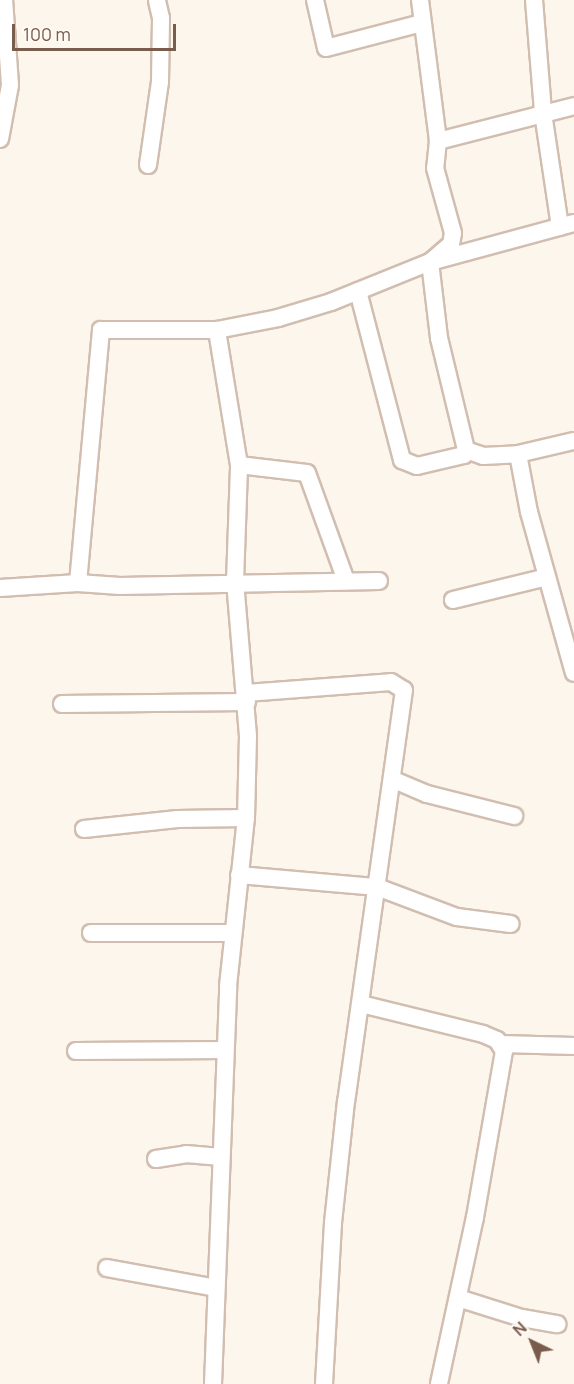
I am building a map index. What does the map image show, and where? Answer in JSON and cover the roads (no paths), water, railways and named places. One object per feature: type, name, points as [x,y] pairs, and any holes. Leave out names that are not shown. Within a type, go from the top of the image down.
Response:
[{"type":"street","points":[[0,139],[10,85],[4,0]]},
{"type":"street","points":[[148,165],[160,82],[161,30],[157,0]]},
{"type":"street","points":[[315,0],[326,48],[422,23]]},
{"type":"street","points":[[420,0],[438,141],[435,168],[453,239],[430,262]]},
{"type":"street","points":[[78,583],[99,333],[217,330],[278,318],[358,291],[430,262],[567,225],[543,113],[534,0]]},
{"type":"street","points":[[438,141],[574,106]]},
{"type":"street","points":[[358,291],[402,460],[417,466],[464,456],[466,450],[439,338],[430,262]]},
{"type":"street","points":[[213,1384],[225,1050],[232,933],[246,818],[246,697],[236,582],[240,465],[217,330]]},
{"type":"street","points":[[466,450],[483,456],[518,454],[574,441]]},
{"type":"street","points":[[518,454],[547,577],[574,673]]},
{"type":"street","points":[[240,465],[307,473],[346,581]]},
{"type":"street","points":[[453,600],[547,577]]},
{"type":"street","points":[[0,588],[78,583],[120,586],[379,581]]},
{"type":"street","points":[[62,704],[246,697],[397,684],[404,690],[394,780],[361,1004],[351,1055],[333,1222],[324,1384]]},
{"type":"street","points":[[394,780],[427,794],[514,816]]},
{"type":"street","points":[[84,829],[177,819],[246,818]]},
{"type":"street","points":[[239,875],[377,887],[457,917],[511,924]]},
{"type":"street","points":[[91,933],[232,933]]},
{"type":"street","points":[[361,1004],[483,1034],[501,1044],[574,1046]]},
{"type":"street","points":[[439,1384],[458,1298],[504,1051],[501,1044]]},
{"type":"street","points":[[76,1051],[225,1050]]},
{"type":"street","points":[[156,1159],[186,1154],[221,1157]]},
{"type":"street","points":[[107,1268],[216,1288]]},
{"type":"street","points":[[458,1298],[522,1318],[557,1324]]}]
